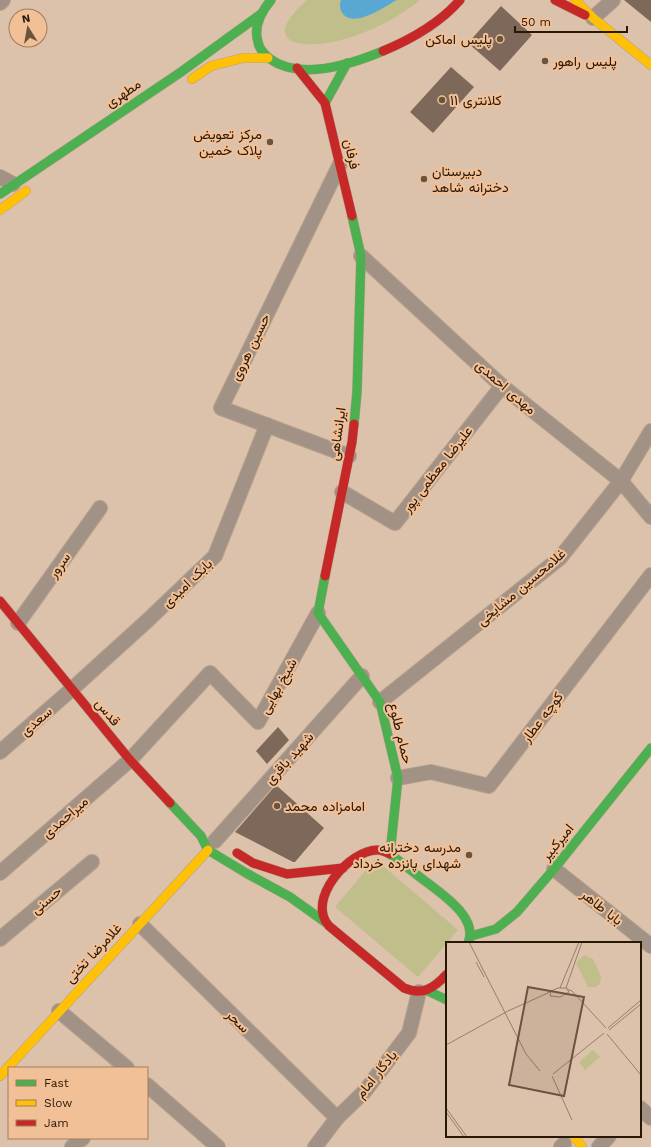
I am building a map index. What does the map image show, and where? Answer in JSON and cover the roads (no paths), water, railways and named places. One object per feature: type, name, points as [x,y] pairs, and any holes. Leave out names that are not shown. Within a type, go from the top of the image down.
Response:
[{"type":"main road","points":[[269,1],[261,14],[256,29],[258,45],[268,58],[282,65],[296,68],[314,69],[347,63],[384,51],[419,34],[447,14],[460,0]]},
{"type":"main road","points":[[555,0],[593,18]]},
{"type":"main road","points":[[575,0],[593,18],[651,65]]},
{"type":"main road","name":"مطهری","points":[[0,210],[23,188],[261,14]]},
{"type":"main road","points":[[186,83],[212,66],[243,58],[268,58]]},
{"type":"main road","points":[[325,103],[347,63]]},
{"type":"main road","name":"فرفان","points":[[296,68],[325,103],[361,256]]},
{"type":"main road","name":"مطهری","points":[[0,194],[23,188]]},
{"type":"main road","name":"ایرانشاهی","points":[[318,613],[352,442],[357,392],[361,256]]},
{"type":"main road","name":"قدس","points":[[0,601],[130,760],[201,836],[218,846]]},
{"type":"main road","name":"حمام طلوع","points":[[318,613],[380,702],[398,778],[390,854]]},
{"type":"main road","name":"امیرکبیر","points":[[470,940],[496,929],[517,912],[554,869],[651,748]]},
{"type":"main road","points":[[218,846],[253,863],[287,874],[343,868]]},
{"type":"main road","points":[[218,846],[246,873],[290,897],[325,922],[404,988],[411,991],[423,991],[446,1000]]},
{"type":"main road","name":"غلامرضا تختی","points":[[8,1067],[140,924],[218,846]]},
{"type":"main road","points":[[325,922],[321,908],[323,896],[328,885],[352,860],[369,851],[379,850],[390,854],[451,901],[464,916],[469,926],[470,940]]},
{"type":"main road","points":[[423,991],[441,982],[446,975]]},
{"type":"main road","name":"غلامرضا تختی","points":[[0,1076],[8,1067]]},
{"type":"main road","points":[[565,1142],[582,1147]]},
{"type":"street","points":[[0,3],[3,0]]},
{"type":"street","points":[[593,18],[613,0]]},
{"type":"street","name":"حسین هروی","points":[[340,164],[221,408],[349,456]]},
{"type":"street","points":[[0,177],[23,188]]},
{"type":"street","name":"مهدی احمدی","points":[[361,256],[502,386],[621,481],[651,517]]},
{"type":"street","name":"علیرضا معظمی پور","points":[[342,492],[395,522],[502,386]]},
{"type":"street","name":"بابک امیدی","points":[[72,689],[148,620],[215,556],[267,425]]},
{"type":"street","name":"غلامحسین مشایخی","points":[[380,702],[560,558],[621,481],[651,431]]},
{"type":"street","name":"سرور","points":[[18,623],[100,508]]},
{"type":"street","name":"کوچه عطار","points":[[398,778],[431,772],[490,786],[651,575]]},
{"type":"street","name":"شیخ بهایی","points":[[130,760],[210,673],[258,722],[318,613]]},
{"type":"street","name":"شهید باقری","points":[[218,846],[362,676]]},
{"type":"street","name":"سعدی","points":[[0,752],[72,689]]},
{"type":"street","name":"میراحمدی","points":[[0,873],[130,760]]},
{"type":"street","name":"حسنی","points":[[0,939],[92,862]]},
{"type":"street","name":"بابا طاهر","points":[[554,869],[651,946]]},
{"type":"street","name":"سحر","points":[[140,924],[337,1118]]},
{"type":"street","name":"یادگار امام","points":[[315,1147],[337,1118],[365,1090],[409,1033],[423,991]]},
{"type":"street","points":[[59,1011],[126,1067]]},
{"type":"street","points":[[148,1086],[218,1147]]},
{"type":"street","points":[[641,1109],[651,1118]]},
{"type":"street","points":[[599,1147],[608,1137]]},
{"type":"street","points":[[72,1147],[82,1139]]},
{"type":"water","points":[[341,0],[397,0],[370,15],[356,19],[349,18],[344,15],[340,8]]},
{"type":"place","name":"پلیس اماکن","points":[[500,39]]},
{"type":"place","name":"پلیس راهور","points":[[545,61]]},
{"type":"place","name":"کلانتری ۱۱","points":[[442,100]]},
{"type":"place","name":"مرکز تعویض پلاک خمین","points":[[270,142]]},
{"type":"place","name":"دبیرستان دخترانه شاهد","points":[[424,179]]},
{"type":"place","name":"امامزاده محمد","points":[[277,806]]},
{"type":"place","name":"مدرسه دخترانه شهدای پانزده خرداد","points":[[469,855]]}]
